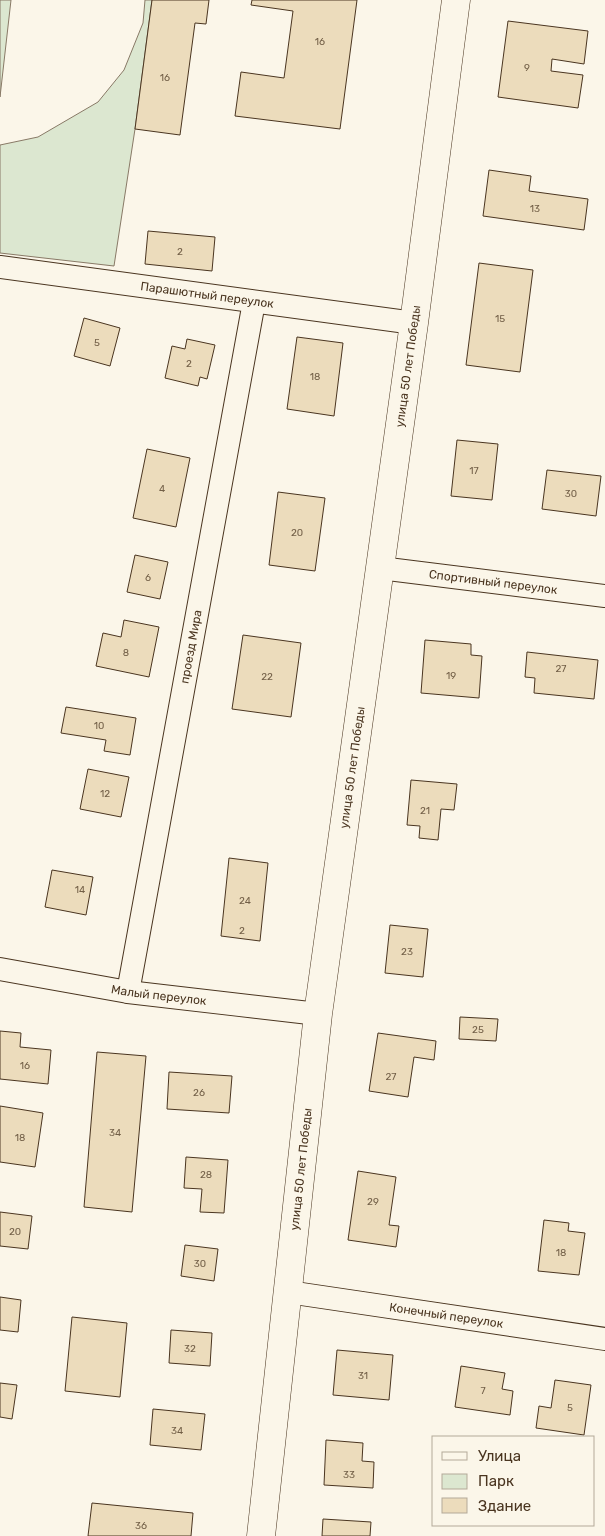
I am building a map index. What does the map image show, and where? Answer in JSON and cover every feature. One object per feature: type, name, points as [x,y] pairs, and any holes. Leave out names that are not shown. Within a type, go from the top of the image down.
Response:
[{"type":"street","name":"улица 50 лет Победы","points":[[261,1536],[318,1014],[414,323],[456,0]]},
{"type":"street","name":"Парашютный переулок","points":[[0,267],[414,323]]},
{"type":"street","name":"проезд Мира","points":[[128,992],[254,302]]},
{"type":"street","name":"Спортивный переулок","points":[[380,568],[605,596]]},
{"type":"street","name":"Малый переулок","points":[[0,969],[128,992],[318,1014]]},
{"type":"street","name":"Конечный переулок","points":[[288,1292],[605,1339]]},
{"type":"green space","points":[[0,0],[11,0],[0,97]]},
{"type":"green space","points":[[145,0],[152,0],[114,266],[0,253],[0,145],[38,137],[98,102],[124,70],[143,23]]},
{"type":"building","points":[[152,0],[209,0],[206,24],[195,23],[180,135],[135,129]]},
{"type":"building","points":[[252,0],[357,0],[340,129],[235,116],[241,72],[284,78],[293,11],[251,5]]},
{"type":"building","points":[[508,21],[588,31],[584,64],[552,59],[551,71],[583,75],[578,108],[498,97]]},
{"type":"building","points":[[489,170],[531,176],[529,191],[588,199],[584,230],[483,216]]},
{"type":"building","points":[[148,231],[215,237],[212,271],[145,264]]},
{"type":"building","points":[[479,263],[533,270],[520,372],[466,365]]},
{"type":"building","points":[[84,318],[120,328],[110,366],[74,356]]},
{"type":"building","points":[[297,337],[343,343],[334,416],[287,409]]},
{"type":"building","points":[[187,339],[215,345],[207,379],[200,377],[198,386],[165,378],[172,346],[185,349]]},
{"type":"building","points":[[457,440],[498,444],[492,500],[451,496]]},
{"type":"building","points":[[147,449],[190,458],[176,527],[133,518]]},
{"type":"building","points":[[547,470],[601,476],[596,516],[542,509]]},
{"type":"building","points":[[278,492],[325,498],[315,571],[269,565]]},
{"type":"building","points":[[135,555],[168,562],[160,599],[127,592]]},
{"type":"building","points":[[124,620],[159,627],[149,677],[96,666],[103,633],[121,637]]},
{"type":"building","points":[[243,635],[301,643],[291,717],[232,709]]},
{"type":"building","points":[[425,640],[471,644],[471,655],[482,656],[479,698],[421,693]]},
{"type":"building","points":[[527,652],[598,660],[594,699],[534,693],[535,678],[525,677]]},
{"type":"building","points":[[66,707],[136,718],[130,755],[104,751],[106,740],[61,733]]},
{"type":"building","points":[[88,769],[129,777],[121,817],[80,809]]},
{"type":"building","points":[[411,780],[457,784],[454,810],[441,809],[438,840],[419,838],[420,826],[407,825]]},
{"type":"building","points":[[229,858],[268,863],[260,941],[221,936]]},
{"type":"building","points":[[52,870],[93,877],[86,915],[45,907]]},
{"type":"building","points":[[390,925],[428,929],[423,977],[385,973]]},
{"type":"building","points":[[460,1017],[498,1019],[496,1041],[459,1039]]},
{"type":"building","points":[[0,1031],[21,1033],[20,1047],[51,1050],[48,1084],[0,1079]]},
{"type":"building","points":[[378,1033],[436,1041],[434,1060],[414,1057],[408,1097],[369,1091]]},
{"type":"building","points":[[97,1052],[146,1056],[132,1212],[84,1207]]},
{"type":"building","points":[[169,1072],[232,1076],[229,1113],[167,1109]]},
{"type":"building","points":[[0,1106],[43,1113],[35,1167],[0,1162]]},
{"type":"building","points":[[186,1157],[228,1160],[224,1213],[200,1212],[202,1189],[184,1188]]},
{"type":"building","points":[[358,1171],[396,1177],[389,1225],[399,1226],[396,1247],[348,1240]]},
{"type":"building","points":[[0,1212],[32,1216],[28,1249],[0,1246]]},
{"type":"building","points":[[544,1220],[569,1223],[568,1231],[585,1233],[579,1275],[538,1271]]},
{"type":"building","points":[[185,1245],[218,1249],[214,1281],[181,1276]]},
{"type":"building","points":[[0,1297],[21,1300],[18,1332],[0,1330]]},
{"type":"building","points":[[72,1317],[127,1323],[120,1397],[65,1391]]},
{"type":"building","points":[[171,1330],[212,1333],[210,1366],[169,1363]]},
{"type":"building","points":[[337,1350],[393,1355],[389,1400],[333,1395]]},
{"type":"building","points":[[461,1366],[505,1373],[502,1389],[513,1391],[510,1415],[455,1407]]},
{"type":"building","points":[[555,1380],[591,1385],[584,1435],[536,1428],[539,1406],[551,1408]]},
{"type":"building","points":[[0,1383],[17,1385],[12,1419],[0,1417]]},
{"type":"building","points":[[153,1409],[205,1414],[201,1450],[150,1445]]},
{"type":"building","points":[[326,1440],[363,1443],[362,1461],[374,1462],[373,1488],[324,1485]]},
{"type":"building","points":[[92,1503],[193,1513],[191,1536],[88,1536]]},
{"type":"building","points":[[323,1519],[371,1522],[370,1536],[322,1536]]}]
